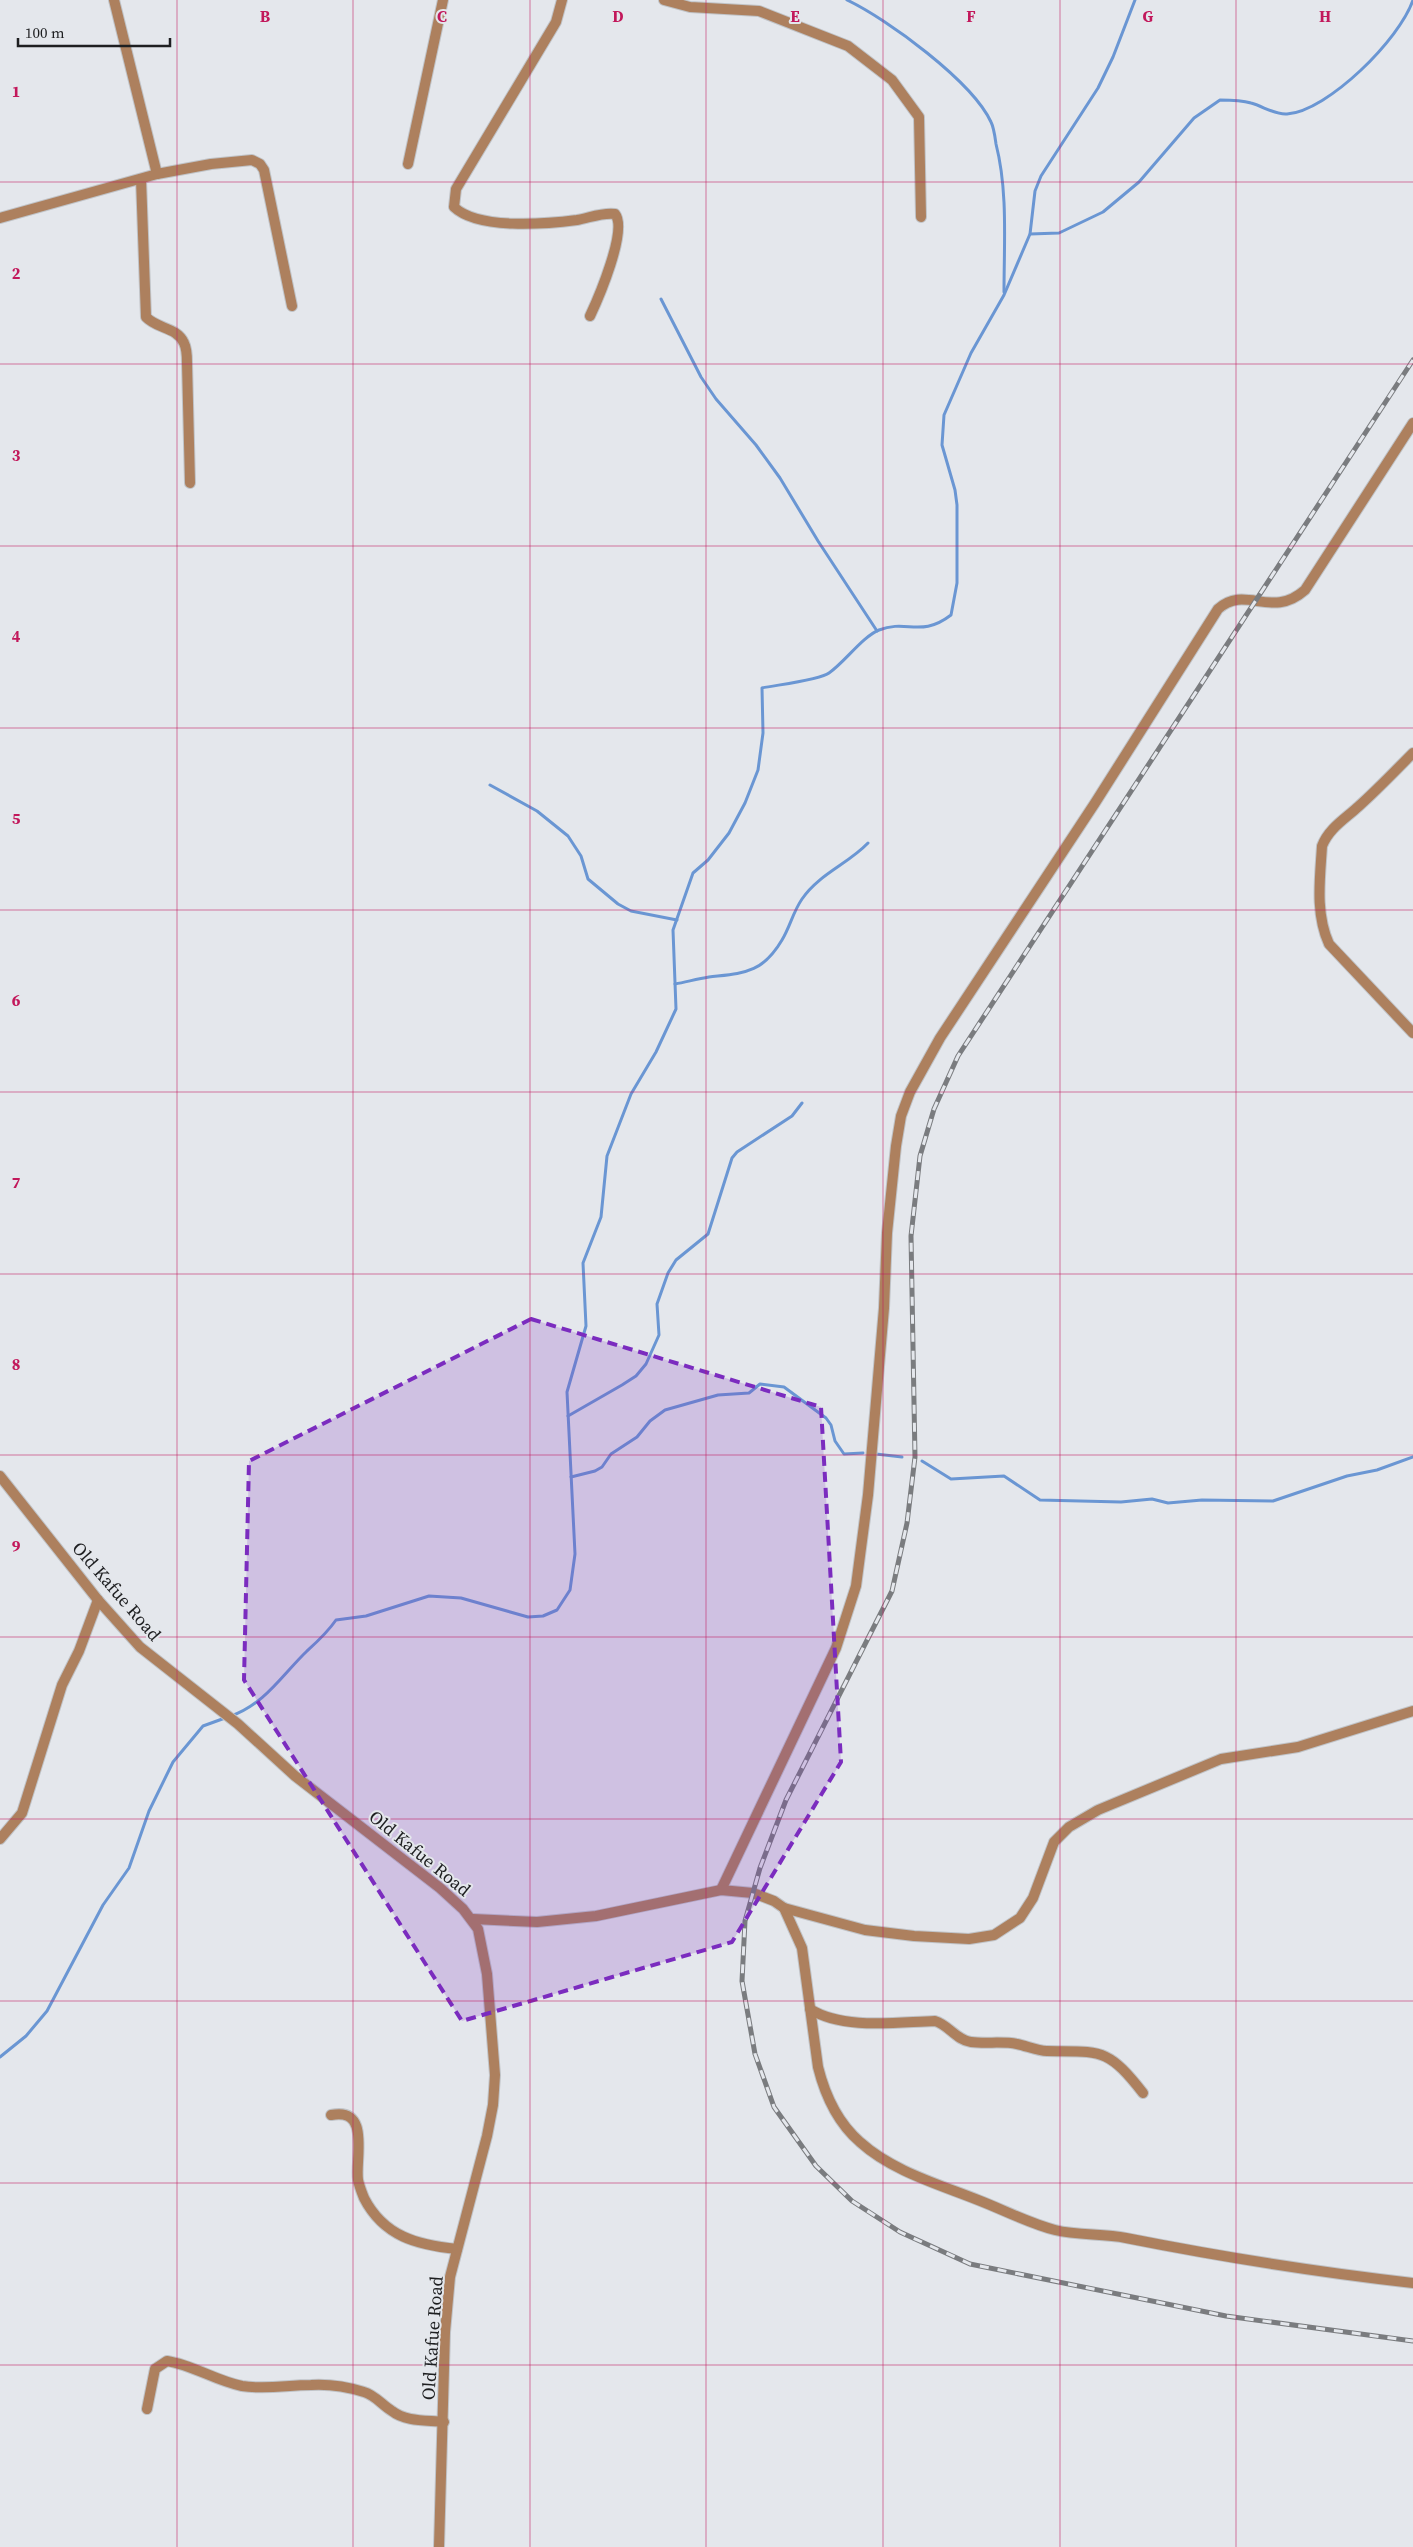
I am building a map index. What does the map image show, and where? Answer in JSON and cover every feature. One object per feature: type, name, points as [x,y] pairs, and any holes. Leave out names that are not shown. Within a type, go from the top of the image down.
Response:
[{"type":"street","points":[[114,0],[156,174]]},
{"type":"street","points":[[408,164],[443,0]]},
{"type":"street","points":[[562,0],[556,22],[456,189],[453,200],[454,207],[468,215],[489,220],[535,224],[615,214],[619,224],[609,271],[605,285],[590,316]]},
{"type":"street","points":[[664,0],[690,7],[759,11],[848,46],[892,80],[919,117],[921,217]]},
{"type":"street","points":[[2,216],[156,174],[219,163],[252,160],[260,164],[264,170],[279,235],[292,306]]},
{"type":"street","points":[[141,179],[146,317],[151,322],[173,331],[184,344],[188,363],[190,483]]},
{"type":"street","points":[[721,1890],[836,1648],[856,1586],[868,1496],[884,1308],[887,1233],[896,1146],[901,1116],[910,1092],[940,1038],[1095,803],[1218,609],[1226,602],[1236,599],[1282,604],[1295,599],[1305,590],[1413,422]]},
{"type":"street","points":[[1413,753],[1359,806],[1329,832],[1324,839],[1322,846],[1320,915],[1322,930],[1329,944],[1413,1033]]},
{"type":"street","name":"Old Kafue Road","points":[[1,1480],[98,1600],[140,1647],[238,1724],[295,1776],[440,1888],[472,1919],[478,1929],[487,1974],[495,2075],[493,2105],[487,2136],[450,2277],[445,2332],[444,2422],[439,2547]]},
{"type":"street","points":[[0,1839],[22,1813],[62,1685],[79,1651],[98,1600]]},
{"type":"street","points":[[472,1919],[537,1922],[596,1916],[721,1890],[753,1893],[774,1901],[784,1908],[865,1930],[969,1939],[994,1935],[1020,1918],[1034,1898],[1054,1842],[1069,1827],[1098,1810],[1221,1759],[1298,1747],[1413,1710]]},
{"type":"street","points":[[784,1908],[802,1948],[818,2067],[823,2086],[844,2125],[860,2142],[882,2158],[934,2183],[1031,2223],[1057,2231],[1111,2235],[1244,2261],[1413,2283]]},
{"type":"street","points":[[810,2009],[822,2017],[854,2022],[935,2021],[946,2025],[960,2039],[970,2042],[1016,2044],[1045,2051],[1093,2052],[1114,2061],[1143,2093]]},
{"type":"street","points":[[331,2115],[346,2115],[353,2119],[356,2126],[359,2138],[358,2180],[369,2207],[388,2227],[404,2238],[418,2244],[457,2249]]},
{"type":"street","points":[[147,2409],[155,2369],[166,2361],[182,2364],[212,2377],[241,2386],[280,2389],[322,2385],[365,2392],[377,2398],[393,2413],[410,2419],[444,2422]]},
{"type":"highlighted area","points":[[531,1319],[821,1407],[841,1762],[732,1942],[462,2021],[244,1680],[249,1461]]},
{"type":"waterway","points":[[847,0],[884,21],[948,70],[981,106],[991,122],[1000,162],[1004,199],[1004,292]]},
{"type":"waterway","points":[[231,1716],[254,1704],[272,1688],[336,1620],[366,1616],[429,1596],[461,1598],[528,1617],[543,1616],[557,1610],[570,1590],[575,1554],[567,1392],[586,1326],[583,1263],[601,1217],[607,1156],[631,1094],[656,1052],[676,1009],[673,930],[693,873],[708,860],[729,833],[745,803],[758,770],[763,733],[762,688],[824,676],[866,638],[879,630],[898,626],[931,626],[951,615],[957,583],[957,505],[955,490],[942,445],[944,415],[971,353],[1004,295],[1030,234],[1035,191],[1041,176],[1098,88],[1113,57],[1135,0]]},
{"type":"waterway","points":[[1030,234],[1059,233],[1103,212],[1139,182],[1194,118],[1220,100],[1247,102],[1282,114],[1304,110],[1322,100],[1341,87],[1378,52],[1394,34],[1406,16],[1413,0]]},
{"type":"waterway","points":[[661,299],[701,377],[716,399],[756,445],[780,478],[818,541],[877,631]]},
{"type":"waterway","points":[[490,785],[537,811],[568,836],[581,856],[588,879],[618,904],[631,911],[677,920]]},
{"type":"waterway","points":[[675,984],[742,972],[759,966],[775,951],[799,904],[809,890],[868,843]]},
{"type":"waterway","points":[[568,1416],[636,1376],[646,1364],[659,1335],[657,1304],[668,1273],[676,1260],[708,1234],[732,1158],[737,1152],[792,1116],[802,1103]]},
{"type":"waterway","points":[[571,1477],[595,1471],[602,1467],[611,1454],[637,1437],[650,1421],[665,1410],[718,1395],[749,1393],[760,1384],[784,1387],[826,1418],[831,1425],[835,1441],[844,1454],[863,1453]]},
{"type":"waterway","points":[[876,1454],[902,1457]]},
{"type":"waterway","points":[[922,1461],[951,1479],[1004,1476],[1040,1500],[1121,1502],[1152,1499],[1168,1503],[1202,1500],[1273,1501],[1347,1476],[1377,1470],[1413,1457]]},
{"type":"waterway","points":[[0,2057],[26,2036],[47,2011],[103,1905],[129,1868],[149,1811],[173,1762],[203,1726],[225,1718]]},
{"type":"railway","points":[[1413,360],[958,1056],[934,1109],[920,1156],[911,1236],[915,1457],[907,1523],[892,1591],[786,1800],[760,1868],[745,1921],[742,1981],[755,2054],[774,2107],[816,2166],[852,2201],[900,2232],[970,2264],[1226,2316],[1413,2341]]}]
